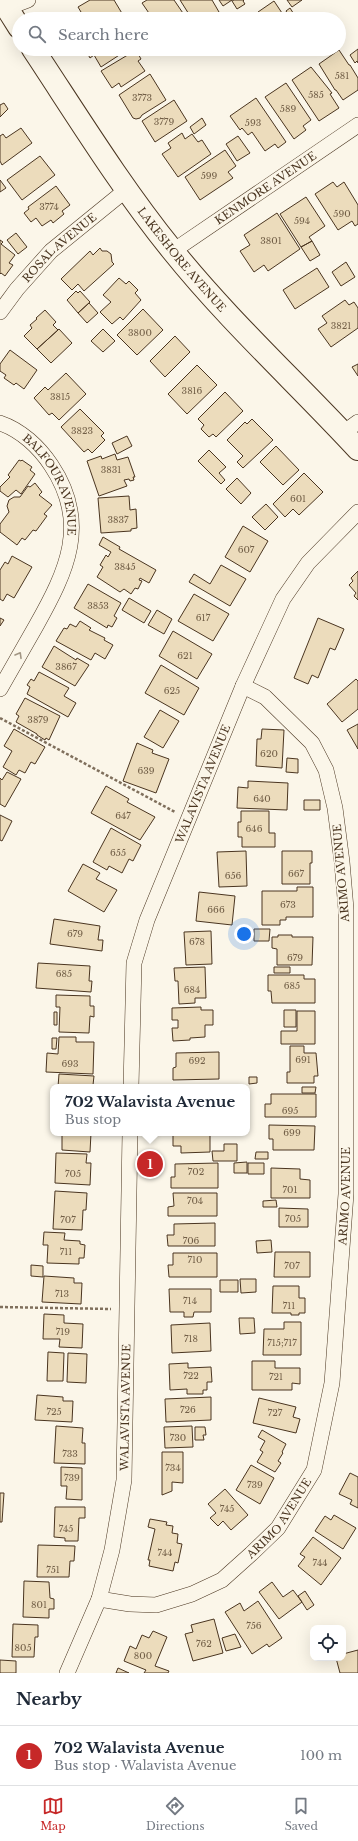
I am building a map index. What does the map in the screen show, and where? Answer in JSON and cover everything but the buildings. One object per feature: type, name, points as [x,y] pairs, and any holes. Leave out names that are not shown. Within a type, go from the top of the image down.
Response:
[{"type":"street","points":[[12,15],[5,4],[28,0]]},
{"type":"street","name":"LAKESHORE AVENUE","points":[[38,56],[126,190],[173,251],[239,326],[350,427],[358,449]]},
{"type":"street","name":"KENMORE AVENUE","points":[[173,251],[358,124]]},
{"type":"street","name":"ROSAL AVENUE","points":[[0,312],[17,289],[51,251],[126,190]]},
{"type":"street","name":"BALFOUR AVENUE","points":[[0,424],[7,426],[27,438],[45,455],[62,481],[72,516],[71,546],[64,570],[49,603],[0,689]]},
{"type":"street","name":"WALAVISTA AVENUE","points":[[131,1084],[134,963],[147,920],[243,686],[283,599],[308,563],[358,512]]},
{"type":"street","name":"ARIMO AVENUE","points":[[99,1599],[130,1604],[156,1605],[192,1594],[222,1580],[251,1554],[278,1528],[314,1470],[332,1383],[346,1194],[346,909],[342,862],[335,808],[326,770],[312,743],[265,697],[243,686]]},
{"type":"street","name":"WALAVISTA AVENUE","points":[[67,1673],[99,1599],[112,1550],[124,1480],[130,1136]]},
{"type":"path","points":[[0,718],[188,819]]},
{"type":"path","points":[[0,1307],[127,1309]]},
{"type":"place","name":"702 Walavista Avenue","points":[[150,1164]]}]
